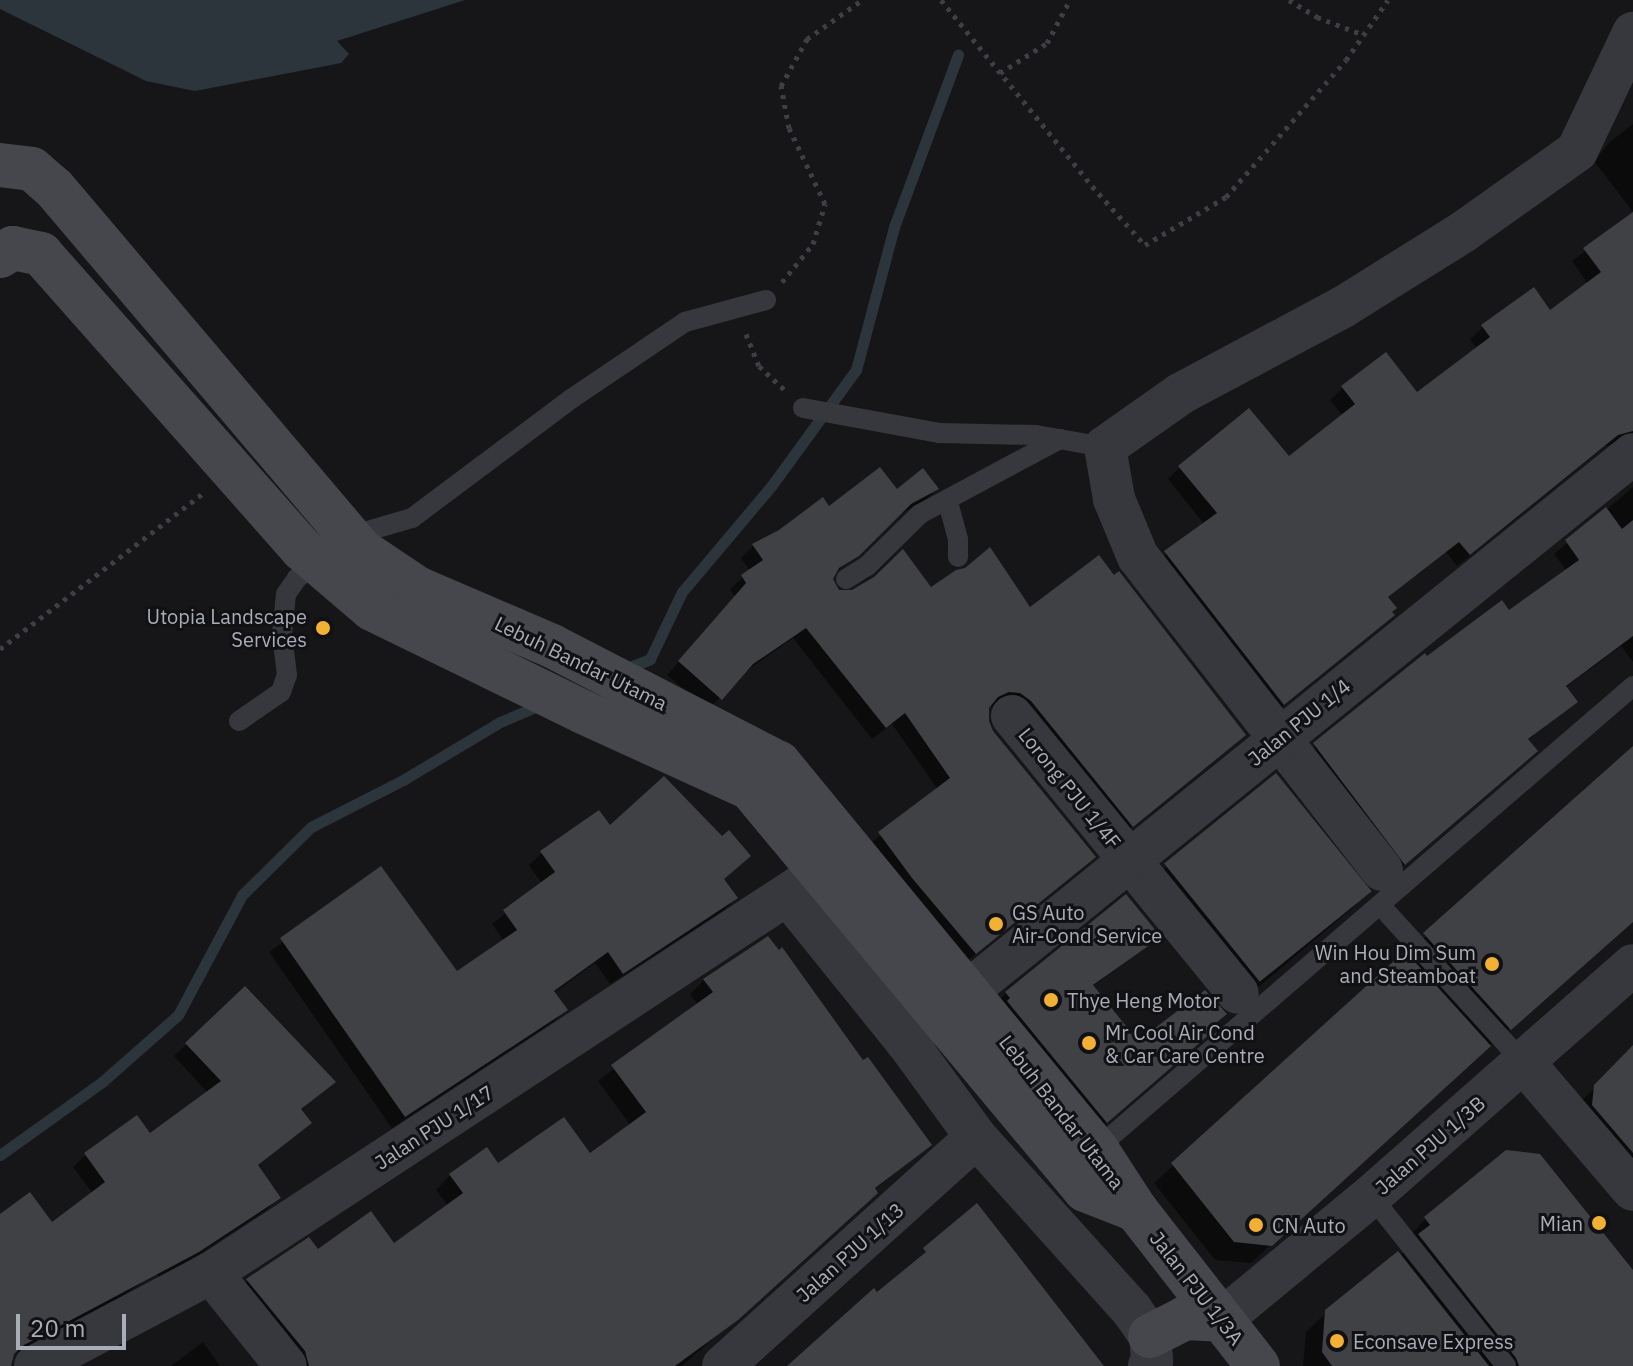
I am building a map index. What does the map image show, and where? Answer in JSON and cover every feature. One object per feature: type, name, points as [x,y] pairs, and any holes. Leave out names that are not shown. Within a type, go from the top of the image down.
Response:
[{"type":"main road","name":"Lebuh Bandar Utama","points":[[0,165],[32,169],[54,188],[271,443],[372,609],[583,712],[779,763],[938,1017]]},
{"type":"main road","name":"Lebuh Bandar Utama","points":[[0,256],[13,248],[41,254],[234,470],[334,549],[362,551],[417,588],[552,646],[630,685],[750,788],[805,883],[1084,1161],[1085,1190],[1136,1210]]},
{"type":"main road","points":[[234,470],[271,443]]},
{"type":"main road","name":"Jalan PJU 1/3A","points":[[1136,1210],[1258,1366]]},
{"type":"main road","points":[[1149,1351],[1185,1318],[1202,1316],[1221,1320]]},
{"type":"street","points":[[1381,887],[1279,738],[1138,557],[1114,499],[1105,447],[1180,394],[1343,307],[1437,249],[1577,151],[1633,33]]},
{"type":"street","name":"Jalan PJU 1/4","points":[[938,1017],[1633,454]]},
{"type":"street","name":"Lorong PJU 1/4F","points":[[1012,716],[1238,993]]},
{"type":"street","name":"Jalan PJU 1/17","points":[[35,1366],[211,1273],[805,883]]},
{"type":"street","name":"Jalan PJU 1/3B","points":[[1221,1320],[1371,1196],[1633,965]]},
{"type":"street","points":[[938,1017],[976,1137],[1131,1309],[1149,1351]]},
{"type":"street","points":[[1524,1063],[1633,1190]]},
{"type":"street","name":"Jalan PJU 1/13","points":[[723,1366],[976,1137]]},
{"type":"street","points":[[211,1273],[286,1366]]},
{"type":"lane","points":[[239,721],[281,692],[287,675],[282,634],[286,594],[297,578],[334,549],[412,518],[571,399],[685,322],[766,300]]},
{"type":"lane","points":[[803,408],[939,433],[1036,435],[1105,447]]},
{"type":"lane","points":[[846,579],[867,566],[920,514],[948,502],[1060,439]]},
{"type":"lane","points":[[948,502],[958,539],[958,557]]},
{"type":"lane","points":[[1084,1161],[1381,887],[1633,686]]},
{"type":"lane","points":[[1381,887],[1524,1063]]},
{"type":"lane","points":[[1371,1196],[1506,1366]]},
{"type":"path","points":[[803,408],[759,366],[741,324],[766,300],[813,244],[825,204],[789,128],[781,86],[807,39],[862,0]]},
{"type":"path","points":[[941,0],[1145,245],[1226,197],[1346,60],[1361,34],[1388,0]]},
{"type":"path","points":[[1000,73],[1047,43],[1070,0]]},
{"type":"path","points":[[1289,0],[1317,17],[1361,34]]},
{"type":"path","points":[[0,649],[234,470]]},
{"type":"shaded area","points":[[0,0],[465,0],[337,41],[349,54],[341,63],[195,91],[146,81],[0,9]]},
{"type":"building","points":[[1633,212],[1633,431],[1618,435],[1470,555],[1459,542],[1388,597],[1397,608],[1392,612],[1395,615],[1284,705],[1164,551],[1217,513],[1178,466],[1249,408],[1289,456],[1355,404],[1341,386],[1386,352],[1417,392],[1490,337],[1481,325],[1534,287],[1550,310],[1601,272],[1583,248]]},
{"type":"building","points":[[880,467],[897,489],[923,468],[939,489],[911,504],[859,556],[839,568],[833,579],[839,590],[852,590],[874,577],[903,549],[931,587],[956,570],[965,568],[990,547],[1030,607],[1099,555],[1114,575],[1119,571],[1246,735],[1133,827],[1031,701],[1020,693],[1009,692],[998,697],[989,708],[993,731],[1096,857],[976,954],[878,832],[950,778],[905,713],[886,728],[806,628],[753,664],[722,700],[678,661],[746,583],[741,575],[763,560],[752,544],[779,530],[823,497],[829,506]]},
{"type":"building","points":[[1606,507],[1622,529],[1633,520],[1633,636],[1566,686],[1578,702],[1528,739],[1538,751],[1405,865],[1313,743],[1425,653],[1427,656],[1502,600],[1509,610],[1579,560],[1565,540]]},
{"type":"building","points":[[1633,746],[1633,922],[1511,1030],[1423,933]]},
{"type":"building","points":[[1276,773],[1372,891],[1260,982],[1164,864]]},
{"type":"building","points":[[664,776],[722,836],[729,830],[751,856],[724,879],[738,898],[623,974],[608,952],[554,991],[568,1010],[405,1117],[280,938],[381,866],[457,971],[517,930],[503,910],[555,872],[540,851],[599,810],[610,825]]},
{"type":"building","points":[[1126,894],[1161,937],[1093,985],[1138,1041],[1205,990],[1227,1014],[1216,1023],[1218,1027],[1107,1123],[1007,1001],[1010,998],[1005,992]]},
{"type":"building","points":[[768,936],[779,950],[782,947],[863,1060],[868,1057],[932,1145],[875,1188],[878,1193],[738,1320],[675,1366],[309,1366],[305,1351],[246,1279],[309,1237],[318,1249],[371,1211],[394,1243],[463,1193],[449,1174],[487,1147],[498,1163],[564,1117],[590,1153],[646,1112],[611,1065],[713,992],[703,979]]},
{"type":"building","points":[[1405,951],[1491,1046],[1272,1246],[1234,1242],[1171,1163]]},
{"type":"building","points":[[245,986],[336,1082],[301,1109],[312,1123],[258,1165],[281,1198],[199,1252],[24,1345],[14,1354],[11,1366],[0,1366],[0,1214],[30,1192],[52,1222],[105,1182],[84,1153],[137,1115],[150,1133],[221,1081],[185,1043]]},
{"type":"building","points":[[1633,1045],[1633,1153],[1592,1105],[1594,1085]]},
{"type":"building","points":[[1506,1150],[1540,1154],[1633,1270],[1633,1366],[1519,1366],[1516,1358],[1418,1234],[1430,1225],[1424,1217]]},
{"type":"building","points":[[977,1203],[1104,1366],[787,1366],[874,1288],[877,1292],[926,1252],[923,1248]]},
{"type":"building","points":[[1398,1251],[1489,1366],[1332,1366],[1322,1352],[1325,1310]]},
{"type":"waterway","points":[[622,670],[650,659],[682,592],[772,485],[856,370],[894,227],[958,55]]},
{"type":"waterway","points":[[0,1155],[102,1082],[178,1015],[242,895],[311,827],[403,780],[500,722],[540,705]]},
{"type":"place","name":"Utopia Landscape Services","points":[[323,628]]},
{"type":"place","name":"GS Auto Air-Cond Service","points":[[996,924]]},
{"type":"place","name":"Win Hou Dim Sum and Steamboat","points":[[1492,964]]},
{"type":"place","name":"Thye Heng Motor","points":[[1051,1000]]},
{"type":"place","name":"Mr Cool Air Cond & Car Care Centre","points":[[1089,1043]]},
{"type":"place","name":"Mian","points":[[1599,1223]]},
{"type":"place","name":"CN Auto","points":[[1256,1225]]},
{"type":"place","name":"Econsave Express","points":[[1337,1341]]}]
